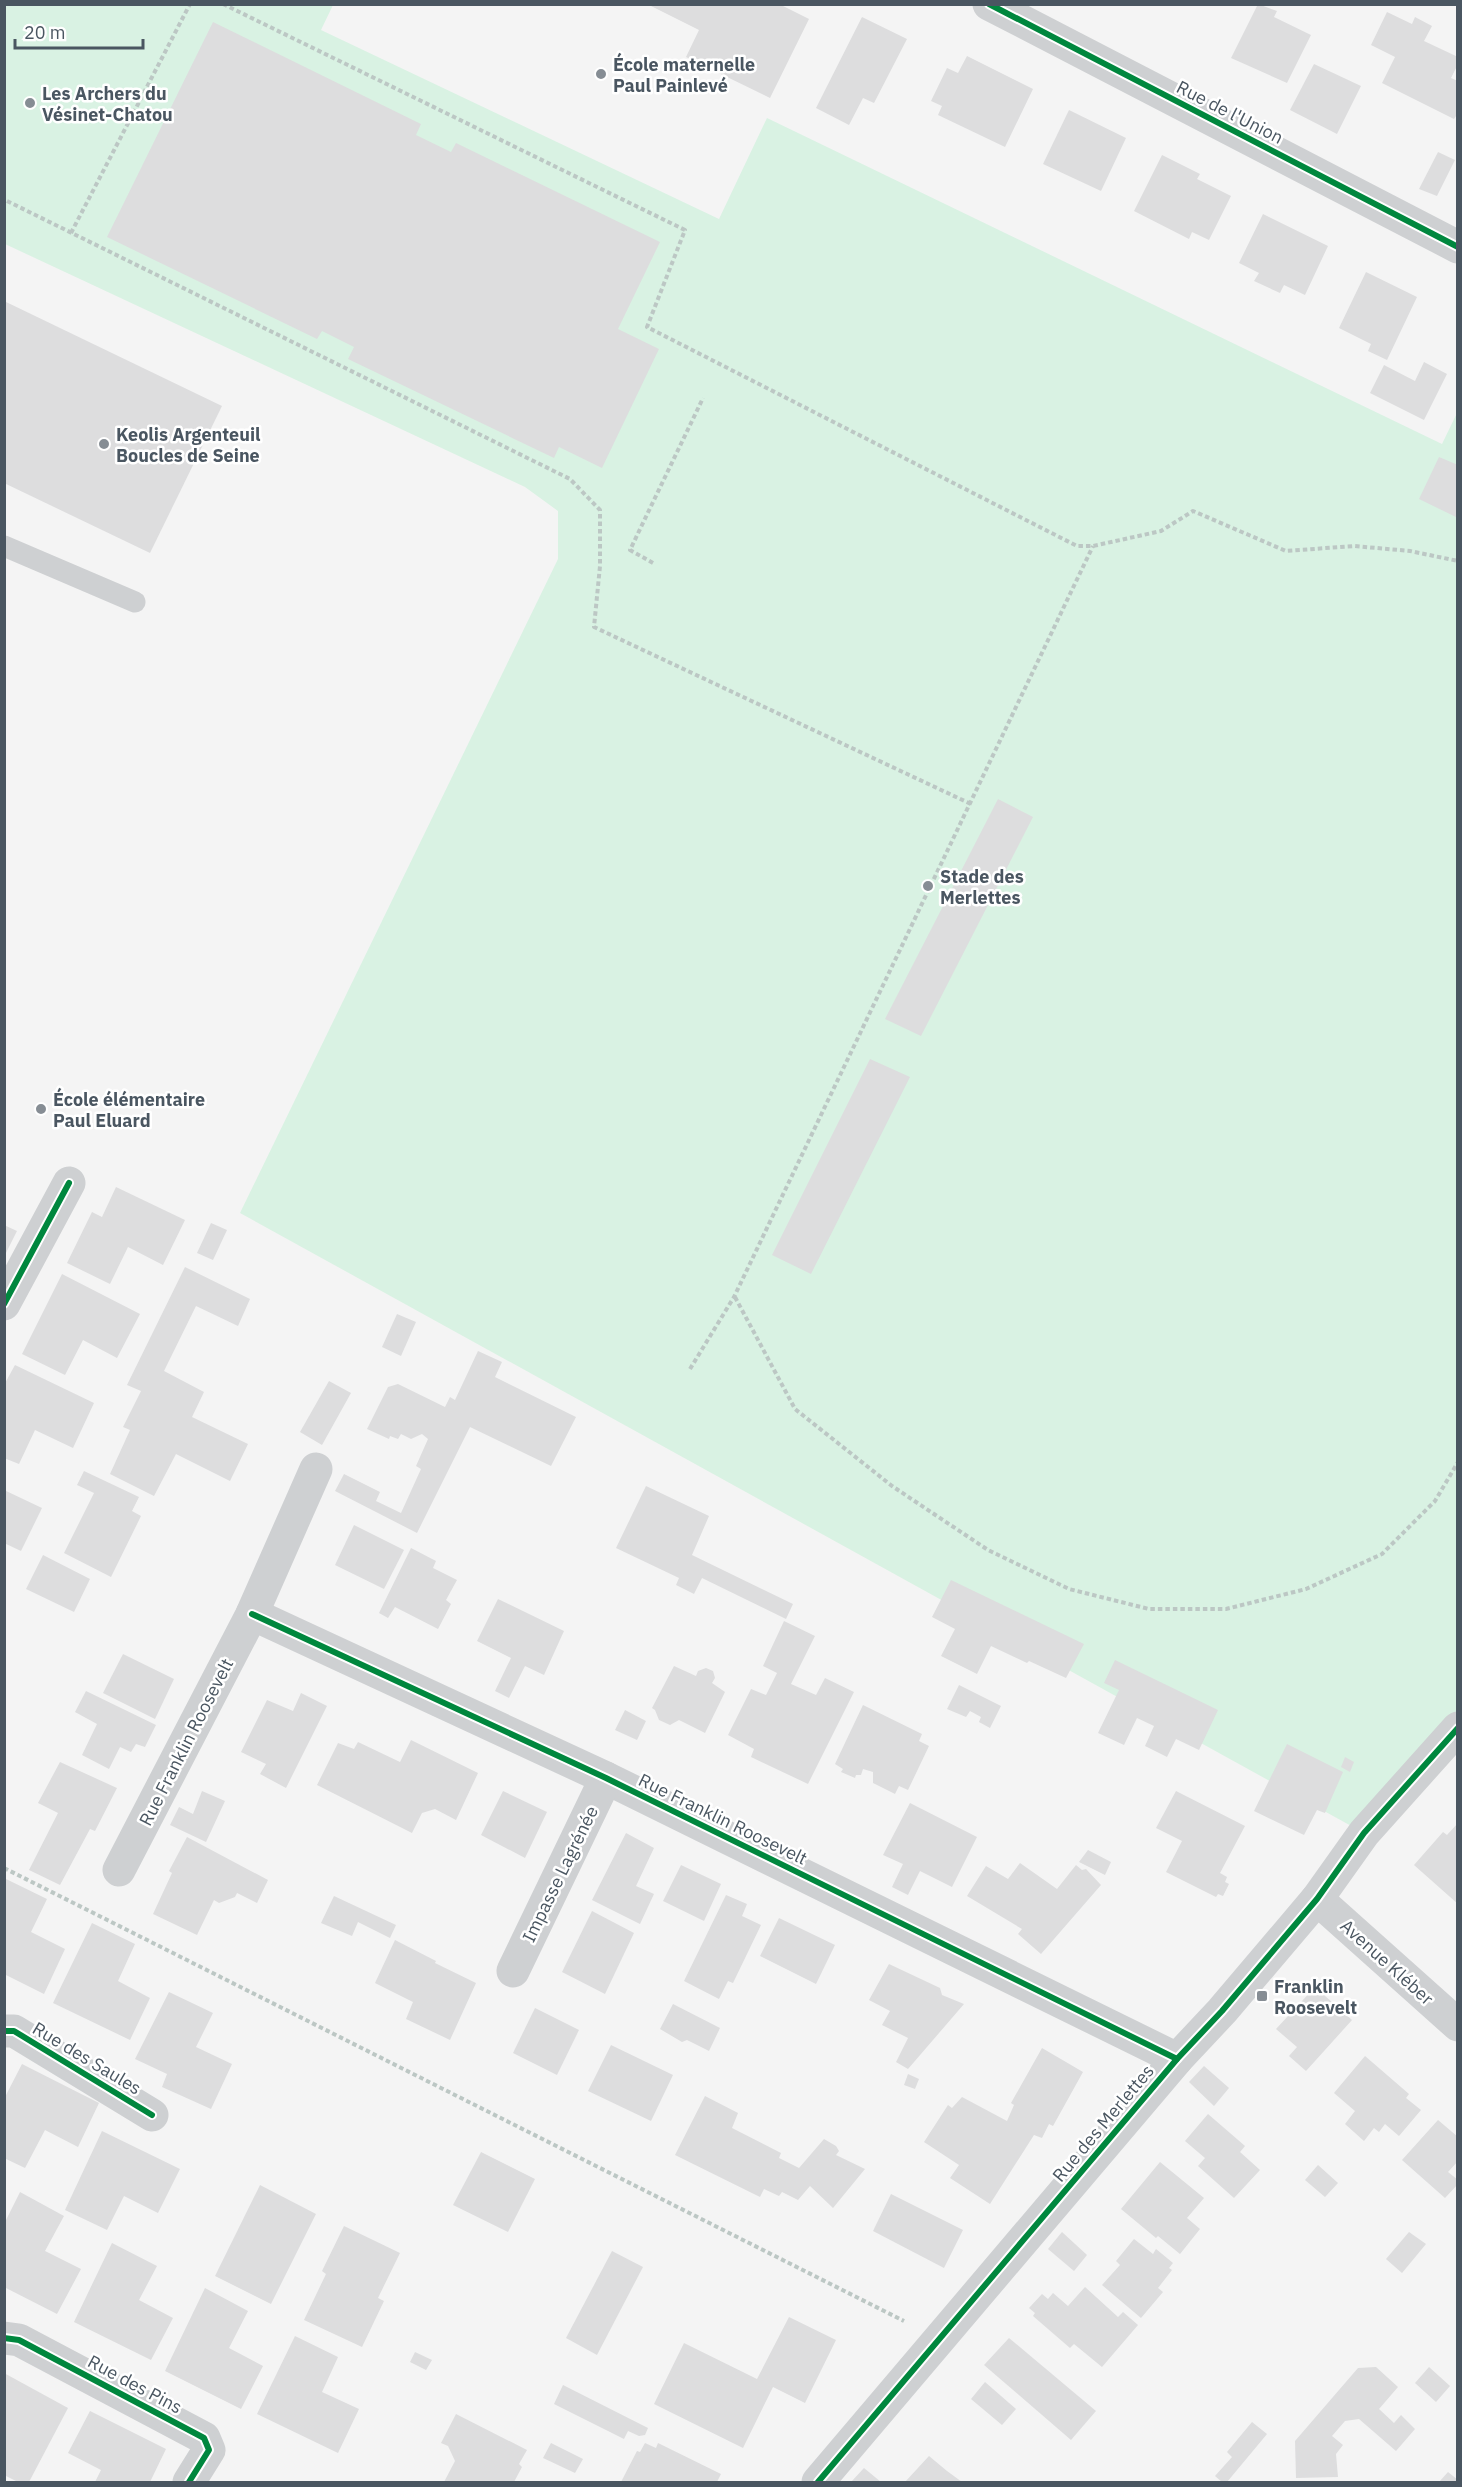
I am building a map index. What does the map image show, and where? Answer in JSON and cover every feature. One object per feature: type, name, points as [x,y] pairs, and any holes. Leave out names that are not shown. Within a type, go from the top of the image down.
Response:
[{"type":"street","name":"Rue de l'Union","points":[[988,4],[1458,247]]},
{"type":"street","points":[[4,1304],[69,1184]]},
{"type":"street","name":"Rue Franklin Roosevelt","points":[[119,1870],[252,1614],[316,1469]]},
{"type":"street","name":"Rue Franklin Roosevelt","points":[[252,1614],[606,1778],[1178,2059]]},
{"type":"street","name":"Rue des Merlettes","points":[[818,2482],[1317,1899],[1364,1833],[1458,1728]]},
{"type":"street","name":"Impasse Lagrénée","points":[[513,1971],[606,1778]]},
{"type":"street","name":"Avenue Kléber","points":[[1317,1899],[1458,2025]]},
{"type":"street","name":"Rue des Saules","points":[[4,2031],[14,2031],[152,2115]]},
{"type":"street","name":"Rue des Pins","points":[[4,2338],[19,2340],[204,2439],[208,2450],[189,2482]]},
{"type":"lane","points":[[4,546],[135,602]]},
{"type":"path","points":[[71,233],[190,4]]},
{"type":"path","points":[[223,4],[685,230],[647,327],[1077,546],[1093,546],[1161,531],[1193,511],[1286,551],[1354,546],[1410,551],[1458,561]]},
{"type":"path","points":[[7,201],[570,479],[600,510],[600,566],[594,627],[971,804]]},
{"type":"path","points":[[653,563],[630,550],[703,398]]},
{"type":"path","points":[[690,1369],[735,1296],[1093,546]]},
{"type":"path","points":[[735,1296],[795,1409],[892,1486],[988,1550],[1069,1589],[1149,1609],[1226,1609],[1306,1589],[1382,1554],[1435,1501],[1458,1462]]},
{"type":"path","points":[[4,1868],[939,2339]]},
{"type":"green space","name":"Stade des Merlettes","points":[[4,5],[333,5],[321,30],[719,219],[767,118],[1442,444],[1457,413],[1457,1723],[1364,1833],[240,1213],[558,559],[558,511],[525,487],[5,244]]},
{"type":"building","points":[[647,4],[779,4],[809,19],[770,98],[686,57],[699,30]]},
{"type":"building","points":[[1258,4],[1277,11],[1274,17],[1311,35],[1287,83],[1231,58]]},
{"type":"building","points":[[1387,12],[1412,24],[1415,17],[1432,26],[1424,41],[1458,57],[1458,64],[1451,78],[1458,81],[1458,113],[1454,119],[1382,83],[1395,57],[1371,45]]},
{"type":"building","points":[[862,17],[907,39],[874,103],[863,98],[849,125],[816,108]]},
{"type":"building","points":[[213,22],[421,124],[416,135],[451,152],[456,143],[660,242],[618,329],[659,349],[602,468],[559,447],[554,458],[348,359],[354,347],[322,331],[317,339],[107,237]]},
{"type":"building","points":[[967,56],[1033,89],[1005,147],[938,115],[942,106],[931,101],[947,68],[958,73]]},
{"type":"building","points":[[1314,64],[1361,86],[1337,134],[1290,110]]},
{"type":"building","points":[[1069,110],[1126,138],[1101,191],[1043,164]]},
{"type":"building","points":[[1438,152],[1455,160],[1437,196],[1419,189]]},
{"type":"building","points":[[1162,155],[1200,174],[1197,179],[1231,196],[1209,240],[1192,232],[1189,239],[1134,211]]},
{"type":"building","points":[[1263,214],[1328,246],[1305,295],[1284,285],[1280,293],[1254,281],[1259,273],[1239,263]]},
{"type":"building","points":[[1366,272],[1417,297],[1387,360],[1368,351],[1371,344],[1339,328]]},
{"type":"building","name":"Keolis Argenteuil Boucles de Seine","points":[[4,301],[222,406],[150,553],[4,483]]},
{"type":"building","points":[[1424,362],[1447,374],[1424,420],[1370,393],[1384,365],[1415,381]]},
{"type":"building","points":[[1439,457],[1458,465],[1458,518],[1419,499]]},
{"type":"building","points":[[998,799],[1033,817],[921,1036],[885,1019]]},
{"type":"building","points":[[870,1059],[910,1077],[811,1274],[772,1255]]},
{"type":"building","points":[[116,1187],[185,1220],[163,1265],[128,1247],[110,1284],[67,1263],[92,1212],[102,1217]]},
{"type":"building","points":[[211,1223],[227,1230],[213,1260],[197,1253]]},
{"type":"building","points":[[4,1225],[17,1231],[4,1257]]},
{"type":"building","points":[[185,1267],[250,1299],[238,1326],[196,1306],[164,1371],[204,1392],[192,1417],[248,1444],[230,1481],[176,1454],[154,1496],[110,1474],[130,1430],[123,1427],[141,1391],[127,1385]]},
{"type":"building","points":[[62,1274],[140,1314],[117,1358],[83,1340],[65,1375],[22,1354]]},
{"type":"building","points":[[397,1314],[416,1322],[401,1356],[382,1347]]},
{"type":"building","points":[[478,1351],[502,1362],[495,1377],[576,1417],[551,1466],[470,1427],[417,1533],[335,1491],[344,1474],[380,1492],[376,1501],[401,1513],[421,1469],[416,1466],[428,1439],[422,1434],[411,1439],[401,1434],[398,1439],[390,1436],[389,1439],[367,1429],[388,1387],[398,1384],[445,1407],[450,1397],[455,1400]]},
{"type":"building","points":[[15,1365],[94,1403],[73,1448],[35,1430],[19,1464],[4,1458],[4,1385]]},
{"type":"building","points":[[329,1381],[351,1393],[322,1445],[300,1432]]},
{"type":"building","points":[[84,1471],[139,1497],[132,1511],[141,1516],[111,1577],[64,1553],[94,1493],[77,1485]]},
{"type":"building","points":[[646,1486],[709,1516],[692,1555],[793,1604],[786,1619],[702,1578],[694,1594],[676,1585],[679,1578],[616,1548]]},
{"type":"building","points":[[4,1490],[42,1508],[21,1551],[4,1543]]},
{"type":"building","points":[[354,1525],[404,1550],[384,1589],[335,1565]]},
{"type":"building","points":[[411,1548],[436,1561],[433,1568],[457,1580],[446,1600],[451,1604],[438,1629],[395,1607],[388,1618],[379,1613]]},
{"type":"building","points":[[43,1555],[90,1579],[74,1612],[26,1589]]},
{"type":"building","points":[[951,1580],[1084,1644],[1066,1678],[991,1646],[977,1674],[941,1656],[955,1629],[932,1617]]},
{"type":"building","points":[[498,1599],[564,1631],[544,1675],[525,1666],[509,1698],[495,1691],[511,1658],[477,1641]]},
{"type":"building","points":[[784,1621],[815,1636],[791,1684],[816,1695],[825,1678],[854,1692],[808,1784],[751,1757],[754,1749],[728,1735],[751,1689],[766,1695],[777,1673],[763,1666]]},
{"type":"building","points":[[123,1654],[174,1679],[155,1719],[103,1693]]},
{"type":"building","points":[[1115,1660],[1218,1710],[1199,1750],[1176,1739],[1167,1757],[1145,1746],[1154,1726],[1137,1718],[1124,1745],[1098,1733],[1119,1690],[1104,1683]]},
{"type":"building","points":[[674,1666],[696,1676],[698,1671],[706,1668],[713,1671],[715,1678],[712,1683],[725,1692],[705,1733],[679,1720],[670,1725],[659,1720],[652,1708]]},
{"type":"building","points":[[959,1685],[1001,1706],[990,1728],[979,1722],[981,1717],[970,1711],[966,1717],[947,1709]]},
{"type":"building","points":[[86,1691],[156,1725],[145,1747],[136,1744],[131,1752],[120,1747],[109,1769],[82,1755],[97,1724],[75,1712]]},
{"type":"building","points":[[301,1693],[327,1706],[286,1788],[260,1774],[266,1764],[241,1752],[267,1700],[293,1711]]},
{"type":"building","points":[[863,1705],[922,1734],[919,1741],[929,1746],[908,1790],[899,1786],[895,1794],[873,1783],[873,1772],[863,1769],[861,1775],[856,1775],[855,1778],[841,1772],[843,1769],[835,1764]]},
{"type":"building","points":[[625,1710],[646,1721],[637,1740],[615,1730]]},
{"type":"building","points":[[411,1740],[478,1773],[456,1820],[435,1809],[422,1813],[412,1833],[317,1785],[338,1743],[354,1749],[358,1742],[400,1762]]},
{"type":"building","points":[[1287,1744],[1343,1772],[1325,1813],[1317,1810],[1304,1835],[1254,1811]]},
{"type":"building","points":[[1345,1757],[1354,1762],[1350,1772],[1341,1767]]},
{"type":"building","points":[[60,1762],[117,1788],[95,1831],[90,1829],[60,1885],[29,1870],[58,1813],[38,1803]]},
{"type":"building","points":[[202,1791],[225,1801],[206,1842],[170,1825],[179,1807],[193,1814]]},
{"type":"building","points":[[503,1791],[547,1812],[525,1858],[481,1835]]},
{"type":"building","points":[[1176,1791],[1245,1826],[1220,1873],[1227,1877],[1225,1882],[1229,1884],[1223,1896],[1218,1894],[1216,1897],[1166,1872],[1182,1841],[1156,1828]]},
{"type":"building","points":[[910,1803],[977,1837],[952,1887],[920,1871],[908,1895],[892,1887],[903,1864],[883,1855]]},
{"type":"building","points":[[1458,1823],[1458,1904],[1414,1865],[1443,1832],[1447,1835]]},
{"type":"building","points":[[626,1833],[654,1848],[636,1886],[654,1894],[640,1924],[592,1900]]},
{"type":"building","points":[[187,1837],[268,1880],[257,1903],[237,1893],[235,1897],[219,1903],[214,1900],[197,1935],[153,1914],[172,1873],[169,1871]]},
{"type":"building","points":[[1088,1850],[1111,1862],[1105,1875],[1079,1862]]},
{"type":"building","points":[[1020,1863],[1057,1889],[1076,1865],[1082,1870],[1086,1869],[1101,1885],[1041,1954],[1018,1934],[1022,1929],[967,1896],[986,1866],[1008,1879]]},
{"type":"building","points":[[681,1865],[721,1884],[704,1921],[663,1901]]},
{"type":"building","points":[[4,1878],[47,1899],[31,1932],[65,1949],[44,1994],[4,1974]]},
{"type":"building","points":[[726,1895],[747,1904],[742,1916],[761,1925],[733,1983],[728,1981],[719,1999],[684,1981]]},
{"type":"building","points":[[334,1896],[396,1925],[390,1938],[358,1922],[352,1936],[321,1923]]},
{"type":"building","points":[[592,1911],[634,1933],[605,1994],[562,1972]]},
{"type":"building","points":[[779,1918],[835,1945],[816,1984],[760,1956]]},
{"type":"building","points":[[92,1923],[135,1944],[118,1981],[150,1998],[130,2040],[53,2003]]},
{"type":"building","points":[[395,1940],[476,1983],[450,2040],[406,2019],[413,2002],[375,1983]]},
{"type":"building","points":[[889,1964],[940,1988],[942,1995],[964,2004],[908,2069],[896,2062],[908,2038],[882,2025],[890,2011],[869,2000]]},
{"type":"building","points":[[1315,1987],[1352,2020],[1306,2071],[1289,2056],[1297,2047],[1276,2029]]},
{"type":"building","points":[[169,1992],[213,2013],[196,2047],[232,2064],[211,2109],[162,2087],[167,2074],[135,2059]]},
{"type":"building","points":[[673,2004],[720,2028],[709,2051],[687,2040],[682,2042],[660,2029]]},
{"type":"building","points":[[535,2008],[579,2030],[557,2075],[513,2053]]},
{"type":"building","points":[[611,2045],[673,2075],[651,2121],[588,2091]]},
{"type":"building","points":[[1042,2048],[1083,2072],[1053,2126],[1049,2124],[1042,2138],[1034,2135],[990,2204],[950,2178],[959,2165],[924,2142],[948,2105],[952,2108],[962,2097],[1007,2121],[1014,2105],[1011,2103]]},
{"type":"building","points":[[1365,2056],[1409,2094],[1406,2098],[1421,2110],[1399,2136],[1385,2124],[1379,2132],[1374,2128],[1364,2141],[1345,2124],[1355,2111],[1334,2093]]},
{"type":"building","points":[[22,2064],[99,2103],[78,2147],[45,2130],[25,2168],[4,2158],[4,2099]]},
{"type":"building","points":[[1204,2066],[1229,2088],[1214,2106],[1189,2082]]},
{"type":"building","points":[[908,2074],[919,2079],[915,2089],[904,2085]]},
{"type":"building","points":[[705,2096],[738,2113],[732,2128],[781,2153],[779,2158],[799,2168],[824,2139],[836,2146],[839,2151],[836,2155],[865,2169],[833,2208],[810,2186],[798,2200],[782,2192],[779,2196],[764,2189],[760,2197],[675,2155]]},
{"type":"building","points":[[1208,2114],[1245,2146],[1240,2152],[1260,2170],[1234,2198],[1198,2166],[1205,2158],[1185,2141]]},
{"type":"building","points":[[1438,2120],[1458,2137],[1458,2161],[1448,2172],[1458,2180],[1458,2184],[1445,2198],[1402,2160]]},
{"type":"building","points":[[102,2131],[180,2169],[158,2213],[124,2196],[107,2230],[65,2210]]},
{"type":"building","points":[[481,2152],[535,2179],[508,2232],[453,2205]]},
{"type":"building","points":[[1160,2162],[1204,2198],[1187,2218],[1200,2229],[1180,2254],[1158,2236],[1156,2238],[1121,2209]]},
{"type":"building","points":[[1318,2165],[1338,2183],[1325,2197],[1305,2180]]},
{"type":"building","points":[[260,2185],[316,2214],[271,2304],[215,2276]]},
{"type":"building","points":[[20,2192],[64,2216],[45,2251],[81,2269],[57,2314],[4,2287],[4,2224]]},
{"type":"building","points":[[891,2194],[963,2230],[944,2268],[873,2231]]},
{"type":"building","points":[[344,2226],[400,2253],[378,2298],[384,2301],[362,2347],[304,2320],[326,2274],[322,2271]]},
{"type":"building","points":[[1062,2232],[1087,2255],[1074,2271],[1048,2249]]},
{"type":"building","points":[[1409,2232],[1426,2244],[1402,2273],[1386,2259]]},
{"type":"building","points":[[1134,2239],[1153,2254],[1156,2249],[1173,2263],[1169,2268],[1172,2270],[1158,2288],[1163,2292],[1141,2318],[1102,2285],[1120,2265],[1116,2261]]},
{"type":"building","points":[[112,2243],[157,2266],[139,2300],[173,2318],[151,2360],[74,2322]]},
{"type":"building","points":[[612,2251],[643,2267],[597,2355],[566,2338]]},
{"type":"building","points":[[1085,2287],[1118,2317],[1123,2312],[1138,2325],[1102,2367],[1074,2344],[1070,2348],[1033,2316],[1035,2313],[1029,2308],[1042,2294],[1048,2299],[1053,2293],[1068,2306]]},
{"type":"building","points":[[205,2288],[248,2311],[229,2348],[263,2366],[241,2409],[165,2371]]},
{"type":"building","points":[[789,2317],[836,2340],[805,2403],[773,2387],[743,2448],[654,2404],[684,2343],[757,2379]]},
{"type":"building","points":[[295,2336],[338,2357],[322,2392],[359,2409],[338,2453],[257,2414]]},
{"type":"building","points":[[1009,2338],[1096,2411],[1071,2440],[984,2365]]},
{"type":"building","points":[[415,2352],[432,2360],[426,2370],[410,2362]]},
{"type":"building","points":[[1376,2367],[1398,2387],[1379,2409],[1394,2423],[1401,2415],[1415,2429],[1396,2451],[1359,2419],[1345,2421],[1332,2436],[1343,2445],[1336,2454],[1338,2477],[1296,2478],[1295,2441],[1358,2368]]},
{"type":"building","points":[[1429,2367],[1450,2386],[1436,2402],[1415,2383]]},
{"type":"building","points":[[4,2373],[68,2408],[29,2482],[18,2482],[4,2475]]},
{"type":"building","points":[[985,2382],[1016,2409],[1002,2425],[971,2399]]},
{"type":"building","points":[[563,2385],[648,2428],[645,2435],[639,2436],[628,2431],[624,2439],[554,2404]]},
{"type":"building","points":[[90,2411],[166,2449],[150,2482],[95,2482],[101,2470],[68,2453]]},
{"type":"building","points":[[456,2414],[527,2450],[519,2464],[522,2467],[514,2482],[444,2482],[455,2461],[448,2446],[441,2443]]},
{"type":"building","points":[[1252,2422],[1267,2434],[1227,2482],[1222,2482],[1215,2476],[1232,2457],[1227,2452]]},
{"type":"building","points":[[551,2443],[583,2459],[575,2473],[543,2458]]},
{"type":"building","points":[[645,2443],[656,2448],[658,2443],[721,2474],[717,2482],[621,2482],[637,2451],[640,2452]]},
{"type":"building","points":[[929,2456],[947,2471],[962,2482],[905,2482]]},
{"type":"building","points":[[864,2468],[881,2482],[851,2482]]},
{"type":"building","points":[[1448,2472],[1458,2480],[1458,2482],[1439,2482]]},
{"type":"cycle path","points":[[989,4],[1458,247]]},
{"type":"cycle path","points":[[4,1304],[69,1183]]},
{"type":"cycle path","points":[[252,1614],[606,1778],[1177,2059]]},
{"type":"cycle path","points":[[818,2482],[1177,2059],[1222,2011],[1317,1899],[1364,1833],[1458,1728]]},
{"type":"cycle path","points":[[4,2031],[14,2031],[152,2115]]},
{"type":"cycle path","points":[[4,2338],[19,2340],[204,2438],[209,2450],[189,2482]]},
{"type":"place","name":"École maternelle Paul Painlevé","points":[[601,74]]},
{"type":"place","name":"Les Archers du Vésinet-Chatou","points":[[30,103]]},
{"type":"place","name":"Keolis Argenteuil Boucles de Seine","points":[[104,444]]},
{"type":"place","name":"Stade des Merlettes","points":[[928,886]]},
{"type":"place","name":"École élémentaire Paul Eluard","points":[[41,1109]]},
{"type":"place","name":"Franklin Roosevelt","points":[[1262,1996]]}]
